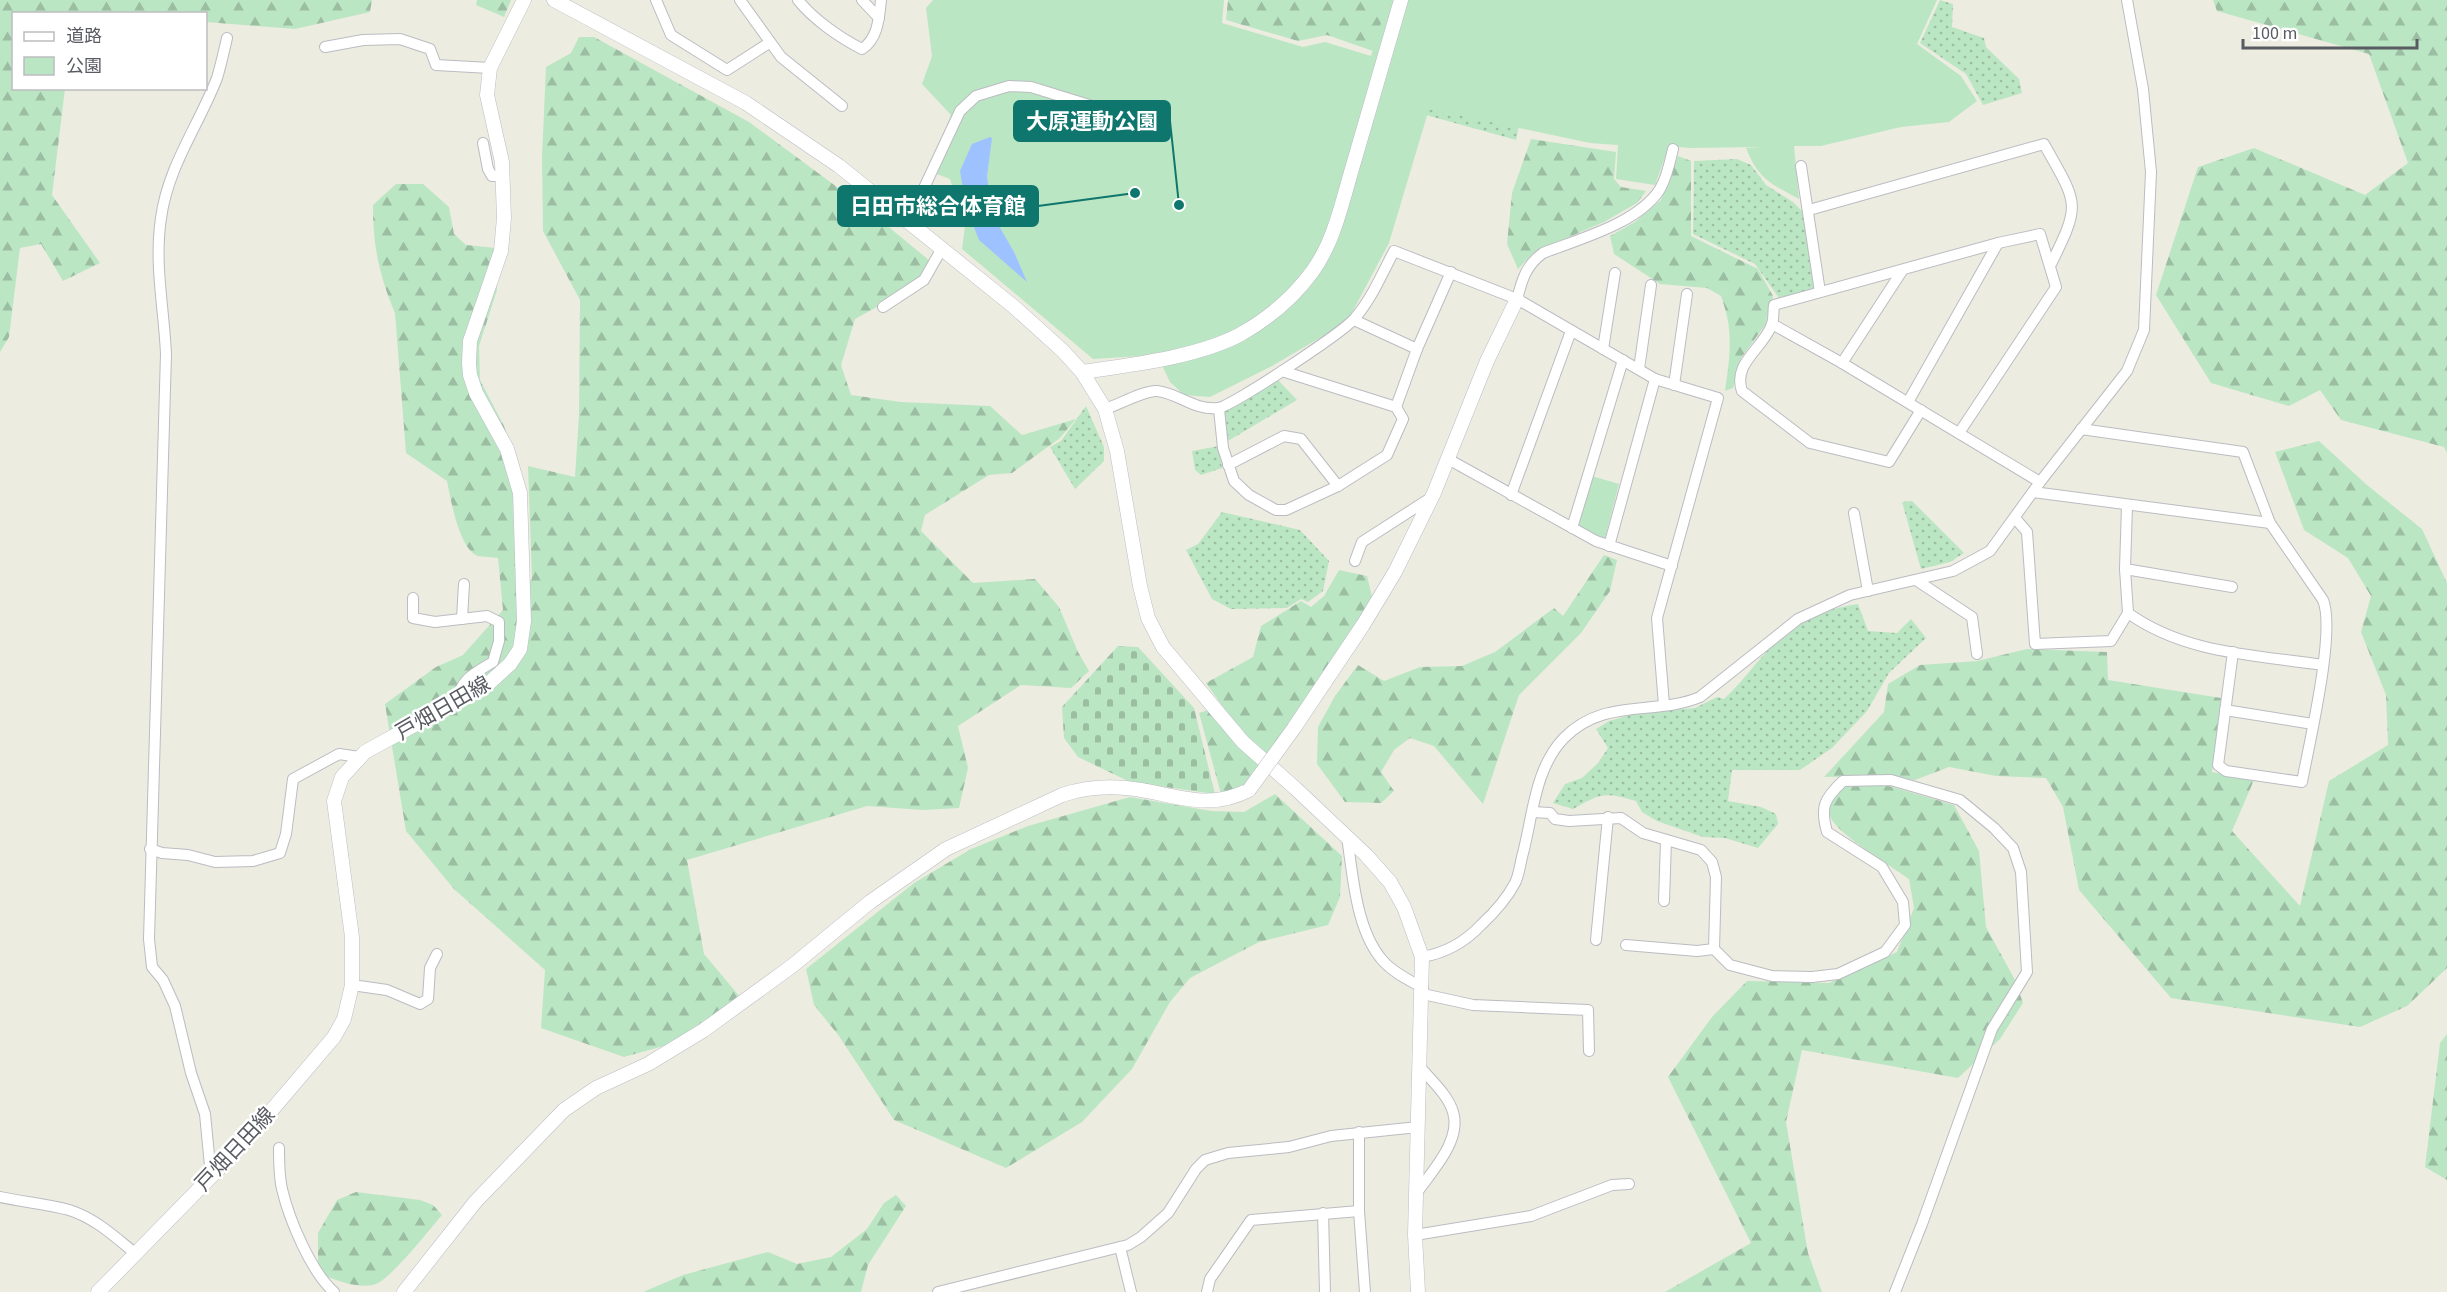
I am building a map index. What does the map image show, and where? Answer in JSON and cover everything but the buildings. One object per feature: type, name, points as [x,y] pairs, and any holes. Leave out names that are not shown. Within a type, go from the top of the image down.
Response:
[{"type":"street","name":"戸畑日田線","points":[[98,1292],[243,1144],[334,1037],[344,1019],[352,985],[352,937],[334,801],[342,777],[359,757],[487,685],[510,664],[520,649],[524,621],[520,494],[507,449],[476,393],[469,363],[470,341],[501,250],[504,218],[497,138],[487,94],[490,68],[524,0]]},
{"type":"street","points":[[554,0],[746,103],[839,166],[909,220],[941,250],[1013,306],[1063,351],[1082,372],[1105,409],[1116,451],[1140,586],[1148,618],[1162,647],[1243,742],[1347,837],[1390,882],[1404,907],[1422,957],[1423,991],[1415,1235],[1418,1292]]},
{"type":"street","points":[[656,0],[671,35],[727,70],[769,43]]},
{"type":"street","points":[[740,0],[781,57],[842,106]]},
{"type":"street","points":[[798,0],[805,8],[862,49],[870,44],[879,18],[881,0]]},
{"type":"street","points":[[861,0],[879,18]]},
{"type":"street","points":[[1082,372],[1161,359],[1239,335],[1274,314],[1298,290],[1314,270],[1335,222],[1401,0]]},
{"type":"street","points":[[1422,957],[1446,952],[1474,933],[1499,908],[1516,881],[1545,764],[1564,739],[1581,723],[1601,714],[1633,707],[1685,703],[1700,697],[1798,619],[1850,595],[1953,571],[1990,551],[2040,482],[2127,371],[2144,330],[2151,172],[2143,89],[2127,0]]},
{"type":"street","points":[[211,1176],[205,1114],[191,1073],[175,1006],[163,980],[152,967],[149,939],[166,354],[158,268],[160,217],[168,187],[182,149],[217,78],[227,38]]},
{"type":"street","points":[[325,47],[363,39],[400,39],[430,50],[436,65],[490,68]]},
{"type":"street","points":[[909,220],[960,111],[976,96],[1009,86],[1031,87],[1114,113]]},
{"type":"street","points":[[483,143],[488,169],[492,176],[502,176]]},
{"type":"street","points":[[1809,210],[2044,144],[2070,192],[2073,204],[2072,217],[2049,266]]},
{"type":"street","points":[[404,1292],[476,1201],[564,1110],[596,1088],[648,1064],[704,1030],[792,966],[870,902],[946,849],[1080,788],[1127,788],[1205,802],[1231,799],[1249,790],[1294,729],[1395,572],[1432,497],[1487,361],[1517,299],[1523,278],[1532,261],[1543,253],[1626,220],[1659,190],[1673,149]]},
{"type":"street","points":[[1801,166],[1820,292]]},
{"type":"street","points":[[1921,410],[1889,462],[1810,442],[1742,391],[1739,383],[1745,363],[1772,324],[1774,305],[1998,243],[2040,234],[2056,287],[1959,434]]},
{"type":"street","points":[[1908,402],[1998,243]]},
{"type":"street","points":[[883,307],[924,280],[941,250]]},
{"type":"street","points":[[1105,409],[1154,391],[1168,393],[1199,407],[1220,409],[1282,371],[1354,321],[1374,291],[1394,251],[1517,299],[1656,379],[1718,398],[1657,618],[1664,705]]},
{"type":"street","points":[[1842,363],[1902,271]]},
{"type":"street","points":[[1396,407],[1417,349],[1451,272]]},
{"type":"street","points":[[1603,349],[1615,273]]},
{"type":"street","points":[[1639,369],[1651,285]]},
{"type":"street","points":[[1674,384],[1687,294]]},
{"type":"street","points":[[1354,321],[1417,349]]},
{"type":"street","points":[[1772,324],[1842,363],[2040,482]]},
{"type":"street","points":[[1511,495],[1571,331]]},
{"type":"street","points":[[1572,528],[1623,360]]},
{"type":"street","points":[[1220,409],[1223,448],[1234,481],[1249,495],[1276,510],[1286,510],[1303,504],[1338,486],[1387,455],[1403,419],[1396,407],[1282,371]]},
{"type":"street","points":[[1609,546],[1656,379]]},
{"type":"street","points":[[2081,429],[2243,452],[2270,523],[2323,600],[2328,611],[2323,665],[2302,782],[2226,771],[2218,765],[2233,652]]},
{"type":"street","points":[[1228,465],[1284,436],[1294,437],[1301,439],[1338,486]]},
{"type":"street","points":[[1448,459],[1596,541],[1672,566]]},
{"type":"street","points":[[2033,492],[2270,523]]},
{"type":"street","points":[[1355,561],[1362,542],[1432,497]]},
{"type":"street","points":[[2015,518],[2027,532],[2035,644],[2111,641],[2128,613],[2125,569],[2127,506]]},
{"type":"street","points":[[1854,513],[1868,591]]},
{"type":"street","points":[[2125,569],[2232,587]]},
{"type":"street","points":[[1916,580],[1972,617],[1977,654]]},
{"type":"street","points":[[462,619],[464,584]]},
{"type":"street","points":[[413,598],[413,618],[435,622],[487,616],[499,622],[499,641],[492,662],[467,678],[459,689],[456,702]]},
{"type":"street","points":[[2128,613],[2165,635],[2188,644],[2323,665]]},
{"type":"street","points":[[2225,710],[2313,724]]},
{"type":"street","points":[[150,849],[216,862],[253,861],[280,853],[286,834],[293,778],[339,754],[359,757]]},
{"type":"street","points":[[1533,812],[1550,813],[1555,819],[1569,821],[1621,818],[1643,833],[1701,850],[1712,862],[1716,877],[1714,949],[1730,965],[1772,976],[1812,977],[1838,974],[1885,952],[1905,925],[1903,902],[1882,867],[1827,832],[1822,815],[1828,795],[1843,781],[1891,780],[1960,800],[1994,828],[2013,848],[2021,872],[2027,972],[1992,1029],[1922,1224],[1895,1292]]},
{"type":"street","points":[[1596,940],[1599,888],[1608,817]]},
{"type":"street","points":[[1347,837],[1362,919],[1374,948],[1383,962],[1423,991],[1473,1005],[1588,1010],[1589,1051]]},
{"type":"street","points":[[1664,901],[1665,840]]},
{"type":"street","points":[[1626,945],[1697,951],[1714,949]]},
{"type":"street","points":[[352,985],[387,990],[420,1004],[428,999],[430,968],[437,954]]},
{"type":"street","points":[[1416,1195],[1450,1145],[1455,1126],[1453,1111],[1440,1090],[1420,1067]]},
{"type":"street","points":[[938,1292],[1120,1247],[1141,1237],[1162,1220],[1178,1200],[1196,1169],[1205,1160],[1228,1153],[1290,1147],[1330,1136],[1418,1127]]},
{"type":"street","points":[[1359,1132],[1359,1211],[1365,1292]]},
{"type":"street","points":[[279,1148],[283,1191],[306,1255],[334,1292]]},
{"type":"street","points":[[1415,1235],[1531,1216],[1612,1185],[1629,1184]]},
{"type":"street","points":[[0,1197],[69,1210],[108,1231],[136,1254]]},
{"type":"street","points":[[1207,1292],[1210,1279],[1251,1220],[1359,1211]]},
{"type":"street","points":[[1323,1213],[1325,1292]]},
{"type":"street","points":[[1120,1247],[1131,1292]]},
{"type":"green space","points":[[0,0],[372,0],[370,12],[295,29],[207,22],[207,12],[12,12],[12,90],[65,90],[52,195],[100,263],[63,281],[41,244],[20,248],[9,337],[0,352]]},
{"type":"green space","points":[[477,0],[511,0],[504,17],[476,5]]},
{"type":"green space","points":[[933,0],[1224,0],[1222,23],[1303,47],[1325,42],[1371,56],[1388,0],[1937,0],[1917,44],[1961,76],[1977,101],[1949,122],[1901,127],[1821,146],[1794,146],[1799,199],[1766,180],[1761,174],[1746,148],[1761,147],[1669,146],[1655,185],[1616,179],[1618,145],[1590,143],[1429,109],[1389,243],[1347,322],[1272,366],[1210,397],[1184,395],[1170,382],[1157,355],[1093,359],[962,249],[965,226],[950,179],[929,171],[951,115],[922,84],[932,56],[926,8]]},
{"type":"green space","points":[[1228,0],[1389,0],[1373,51],[1327,35],[1298,41],[1226,20]]},
{"type":"green space","points":[[1940,0],[1953,4],[1952,27],[1984,38],[1986,47],[2019,79],[2022,93],[1983,105],[1966,74],[1920,43]]},
{"type":"green space","points":[[2213,0],[2447,0],[2447,453],[2444,447],[2341,420],[2320,390],[2289,406],[2211,383],[2156,295],[2198,167],[2254,148],[2365,195],[2408,163],[2369,54],[2217,11]]},
{"type":"green space","points":[[579,37],[594,37],[749,122],[868,210],[930,261],[920,279],[895,297],[855,319],[841,365],[851,395],[901,402],[990,406],[1022,435],[1076,419],[1060,438],[1012,473],[989,475],[925,515],[921,531],[973,583],[1035,579],[1059,607],[1078,652],[1089,671],[1071,688],[1021,685],[958,726],[968,768],[959,808],[923,810],[867,806],[687,860],[704,954],[740,997],[667,1045],[624,1057],[541,1028],[545,970],[454,889],[406,831],[385,704],[436,667],[463,655],[503,610],[498,558],[478,556],[471,552],[457,523],[447,481],[406,453],[395,313],[378,260],[373,205],[396,184],[423,184],[449,207],[454,234],[466,245],[496,248],[497,290],[479,346],[480,380],[504,426],[523,480],[526,585],[532,579],[528,466],[575,477],[579,415],[580,300],[543,231],[542,157],[546,67],[571,53]]},
{"type":"green space","points":[[1387,90],[1519,126],[1516,140],[1426,115]]},
{"type":"green space","points":[[1531,139],[1616,152],[1614,179],[1621,187],[1646,191],[1637,203],[1604,222],[1534,252],[1518,269],[1507,244],[1512,193]]},
{"type":"green space","points":[[1678,156],[1691,161],[1691,236],[1758,269],[1773,296],[1765,325],[1741,358],[1733,388],[1725,391],[1729,332],[1721,296],[1707,288],[1660,284],[1614,254],[1610,236],[1635,222],[1661,200]]},
{"type":"green space","points":[[1737,159],[1751,165],[1766,185],[1793,202],[1805,214],[1816,288],[1779,298],[1755,264],[1693,234],[1694,161]]},
{"type":"green space","points":[[1276,378],[1297,400],[1228,441],[1224,409]]},
{"type":"green space","points":[[1086,406],[1104,447],[1104,461],[1075,489],[1050,447],[1061,441]]},
{"type":"green space","points":[[2319,441],[2367,485],[2422,529],[2447,583],[2447,968],[2407,1006],[2360,1027],[2171,998],[2079,890],[2063,807],[2046,778],[1996,776],[1949,767],[1915,780],[1876,776],[1824,777],[1884,712],[1888,684],[1920,665],[1977,661],[2027,649],[2107,652],[2108,680],[2221,698],[2212,772],[2254,780],[2232,831],[2300,906],[2329,781],[2388,745],[2386,695],[2361,632],[2371,596],[2348,558],[2304,530],[2275,452]]},
{"type":"green space","points":[[1219,446],[1222,468],[1201,475],[1195,470],[1192,451]]},
{"type":"green space","points":[[1592,476],[1619,484],[1605,538],[1585,532],[1577,526]]},
{"type":"green space","points":[[1912,501],[1964,553],[1950,562],[1921,569],[1902,502]]},
{"type":"green space","points":[[1222,512],[1300,530],[1329,561],[1323,591],[1308,602],[1301,599],[1287,608],[1231,609],[1212,599],[1186,550],[1198,544]]},
{"type":"green space","points":[[1604,555],[1617,560],[1610,591],[1581,633],[1519,695],[1483,804],[1434,746],[1410,738],[1394,750],[1381,772],[1394,791],[1381,803],[1345,802],[1317,764],[1318,727],[1335,696],[1358,665],[1384,681],[1420,667],[1462,666],[1495,652],[1554,608],[1563,616]]},
{"type":"green space","points":[[1339,570],[1367,576],[1373,601],[1267,756],[1243,735],[1206,683],[1253,657],[1261,626],[1301,601],[1311,607],[1324,596]]},
{"type":"green space","points":[[1858,604],[1868,631],[1897,633],[1911,619],[1926,638],[1889,673],[1867,711],[1832,748],[1800,770],[1732,770],[1728,801],[1761,807],[1776,814],[1778,824],[1758,848],[1725,838],[1703,837],[1657,821],[1642,812],[1636,801],[1617,796],[1597,797],[1573,809],[1553,803],[1565,784],[1582,778],[1598,763],[1608,748],[1596,729],[1609,721],[1641,712],[1695,708],[1717,697],[1724,699],[1769,649],[1793,628],[1820,614]]},
{"type":"green space","points":[[1118,646],[1138,647],[1194,708],[1215,794],[1130,782],[1078,757],[1064,738],[1062,707]]},
{"type":"green space","points":[[1208,710],[1235,744],[1259,766],[1244,786],[1221,794],[1199,713]]},
{"type":"green space","points":[[1843,786],[1889,786],[1954,805],[1979,851],[1986,927],[2015,980],[2023,1003],[2000,1039],[1958,1078],[1802,1050],[1786,1122],[1808,1253],[1822,1292],[1665,1292],[1751,1243],[1668,1077],[1712,1017],[1747,981],[1829,983],[1897,952],[1914,908],[1909,879],[1852,839],[1833,822],[1830,807]]},
{"type":"green space","points":[[1275,794],[1342,856],[1340,897],[1328,925],[1259,942],[1190,978],[1170,1002],[1132,1069],[1082,1122],[1006,1168],[894,1120],[839,1036],[814,1005],[806,969],[914,883],[971,849],[1028,826],[1130,797],[1211,811],[1244,812]]},
{"type":"green space","points":[[2447,1034],[2447,1180],[2425,1167],[2440,1043]]},
{"type":"green space","points":[[356,1192],[420,1200],[433,1205],[442,1215],[398,1266],[380,1282],[373,1285],[338,1281],[318,1273],[318,1233],[337,1200]]},
{"type":"green space","points":[[896,1195],[906,1206],[868,1265],[861,1292],[643,1292],[683,1275],[768,1252],[797,1264],[831,1257],[867,1229],[884,1203]]},
{"type":"water","points":[[992,138],[987,176],[991,212],[1014,252],[1027,282],[979,240],[966,207],[960,171],[972,144]]},
{"type":"place","name":"日田市総合体育館","points":[[1135,193]]},
{"type":"place","name":"大原運動公園","points":[[1179,205]]}]
